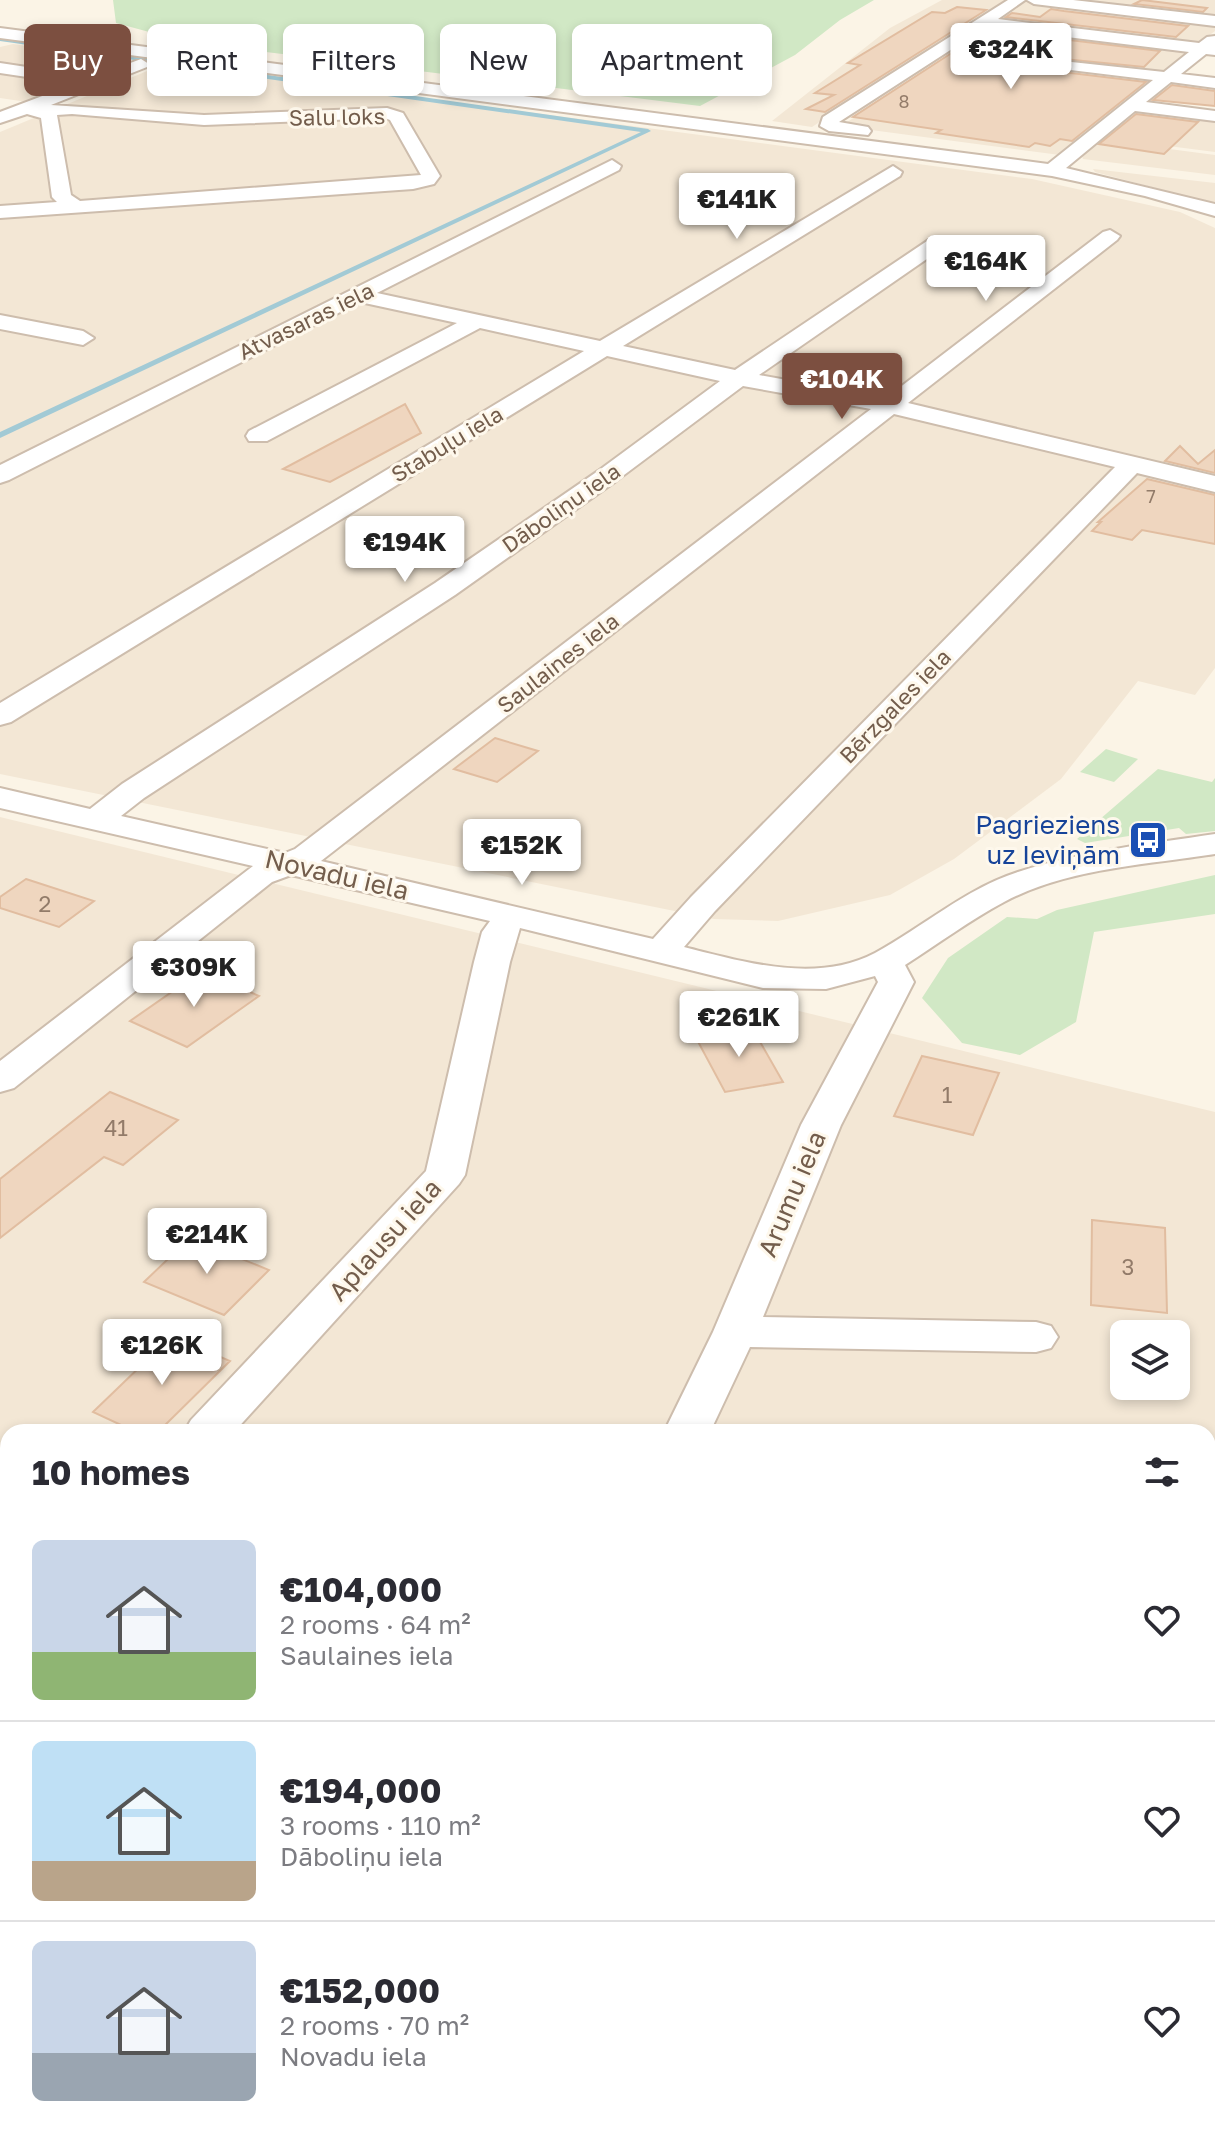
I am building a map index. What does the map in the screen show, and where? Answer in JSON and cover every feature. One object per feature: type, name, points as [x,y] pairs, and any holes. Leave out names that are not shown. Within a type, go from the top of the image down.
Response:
[{"type":"street","points":[[1018,0],[829,121],[829,126],[1024,152],[1055,166]]},
{"type":"street","points":[[1034,0],[1215,21]]},
{"type":"street","points":[[982,22],[1211,46]]},
{"type":"street","points":[[0,33],[745,130],[1055,166],[1215,210]]},
{"type":"street","points":[[1055,166],[1211,46]]},
{"type":"street","points":[[1021,59],[1215,83]]},
{"type":"street","points":[[131,68],[141,64]]},
{"type":"street","points":[[0,68],[24,72]]},
{"type":"street","points":[[0,118],[35,109],[63,96]]},
{"type":"street","points":[[1135,106],[1215,116]]},
{"type":"street","points":[[35,109],[49,115],[62,197],[75,206]]},
{"type":"street","name":"Salu loks","points":[[0,212],[413,183],[431,176],[397,117],[387,113],[204,120],[72,109],[35,109]]},
{"type":"street","name":"Atvasaras iela","points":[[0,475],[612,166]]},
{"type":"street","name":"Stabuļu iela","points":[[0,716],[893,172]]},
{"type":"street","name":"Saulaines iela","points":[[0,1080],[260,875],[314,851],[1110,236]]},
{"type":"street","name":"Dāboliņu iela","points":[[96,820],[133,791],[445,589],[607,476],[739,378],[940,241]]},
{"type":"street","points":[[359,295],[739,378],[891,406],[1215,484]]},
{"type":"street","points":[[258,436],[477,321]]},
{"type":"street","points":[[0,322],[83,338]]},
{"type":"street","name":"Bērzgales iela","points":[[662,951],[703,904],[1131,465]]},
{"type":"street","name":"Novadu iela","points":[[0,798],[511,915],[763,977],[826,978],[885,962],[993,894],[1029,879],[1087,864],[1215,844]]},
{"type":"street","name":"Aplausu iela","points":[[214,1424],[445,1175],[492,962],[500,932],[511,915]]},
{"type":"street","name":"Arumu iela","points":[[691,1424],[735,1332],[821,1125],[896,982],[885,962]]},
{"type":"street","points":[[735,1332],[1036,1337]]},
{"type":"shaded area","points":[[942,0],[1010,0],[967,23],[812,127],[772,121],[890,28]]},
{"type":"shaded area","points":[[1026,0],[1215,22],[1215,31],[1196,45],[995,21]]},
{"type":"shaded area","points":[[1043,0],[1215,0],[1215,19]]},
{"type":"shaded area","points":[[995,27],[1188,51],[1161,74],[957,51]]},
{"type":"shaded area","points":[[24,46],[24,69],[0,66],[0,47]]},
{"type":"shaded area","points":[[0,71],[24,74],[24,96],[41,96],[27,102],[0,98]]},
{"type":"shaded area","points":[[147,71],[147,96],[267,96],[267,78],[283,80],[283,96],[406,96],[1032,179],[1180,212],[1215,228],[1215,668],[1195,695],[1138,681],[1061,779],[954,859],[890,895],[778,921],[714,919],[0,774],[0,132],[87,96],[131,96],[131,78]]},
{"type":"shaded area","points":[[1142,108],[1215,117],[1215,152],[1106,138]]},
{"type":"shaded area","points":[[866,110],[1083,138],[1060,155],[841,126]]},
{"type":"shaded area","points":[[1101,140],[1215,155],[1215,175],[1083,159],[1082,156]]},
{"type":"shaded area","points":[[1093,169],[1215,183],[1215,204],[1095,172]]},
{"type":"shaded area","points":[[0,817],[1215,1112],[1215,1424],[0,1424]]},
{"type":"green space","points":[[113,0],[874,0],[772,67],[772,24],[572,24],[572,90],[556,88],[556,24],[440,24],[440,74],[424,72],[424,24],[283,24],[283,54],[267,52],[267,24],[147,24],[147,31],[131,27],[131,24],[116,23]]},
{"type":"green space","points":[[620,96],[719,96],[700,106]]},
{"type":"green space","points":[[1106,749],[1138,759],[1114,782],[1080,772]]},
{"type":"green space","points":[[1158,769],[1212,782],[1215,778],[1215,831],[1186,834],[1179,828],[1085,843],[1077,839]]},
{"type":"green space","points":[[1215,875],[1215,914],[1094,932],[1076,1022],[1020,1055],[962,1043],[922,998],[948,958],[1007,917],[1037,919],[1057,910]]},
{"type":"building","points":[[1142,0],[1207,8],[1203,12],[1134,4]]},
{"type":"building","points":[[957,7],[986,10],[825,112],[806,109],[834,95],[815,93],[860,65],[848,63],[932,12],[945,13]]},
{"type":"building","points":[[1051,9],[1188,26],[1176,37],[1006,17],[1012,13],[1040,17]]},
{"type":"building","points":[[987,30],[1160,51],[1144,67],[1013,54],[1013,64],[1021,67],[1146,82],[1072,141],[1060,139],[1050,146],[1035,143],[1029,147],[853,117]]},
{"type":"building","points":[[1172,85],[1215,91],[1215,106],[1153,100]]},
{"type":"building","points":[[1136,114],[1198,122],[1164,154],[1099,144]]},
{"type":"building","points":[[405,404],[421,433],[330,482],[283,469]]},
{"type":"building","points":[[1180,446],[1198,464],[1215,450],[1215,473],[1165,461]]},
{"type":"building","points":[[1147,479],[1215,495],[1215,544],[1142,530],[1132,540],[1092,531],[1101,522],[1098,522]]},
{"type":"building","points":[[495,738],[538,751],[497,782],[454,769]]},
{"type":"building","points":[[26,879],[94,901],[59,927],[0,908],[0,897]]},
{"type":"building","points":[[202,971],[259,996],[187,1047],[130,1021]]},
{"type":"building","points":[[751,1026],[783,1082],[725,1092],[695,1036]]},
{"type":"building","points":[[922,1056],[999,1073],[973,1135],[894,1116]]},
{"type":"building","points":[[110,1092],[178,1120],[123,1165],[104,1157],[0,1238],[0,1179]]},
{"type":"building","points":[[1092,1220],[1165,1228],[1167,1313],[1091,1305]]},
{"type":"building","points":[[190,1238],[269,1270],[224,1315],[144,1282]]},
{"type":"building","points":[[172,1336],[230,1361],[166,1424],[119,1424],[93,1412]]},
{"type":"waterway","points":[[0,39],[648,131],[0,435]]},
{"type":"place","name":"Pagrieziens uz Ieviņām","points":[[1148,840]]}]
